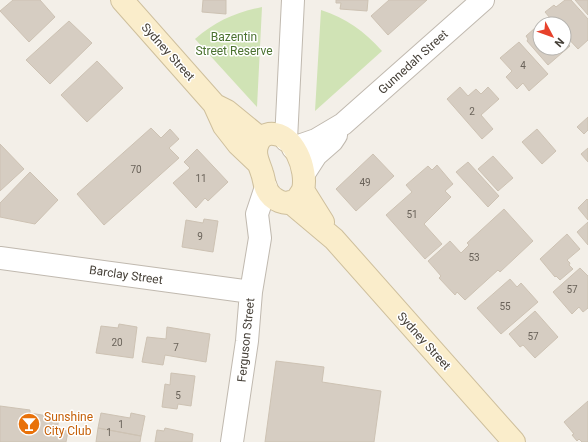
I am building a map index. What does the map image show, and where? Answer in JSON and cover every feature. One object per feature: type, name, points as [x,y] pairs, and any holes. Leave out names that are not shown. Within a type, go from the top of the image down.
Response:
[{"type":"street","name":"Sydney Street","points":[[122,0],[214,104],[224,126],[238,144],[258,163]]},
{"type":"street","points":[[278,140],[288,79],[293,0]]},
{"type":"street","name":"Gunnedah Street","points":[[278,140],[316,140],[343,124],[483,0]]},
{"type":"street","name":"Sydney Street","points":[[214,104],[278,140],[303,165],[295,192],[277,200],[268,192],[258,163],[256,149],[278,140]]},
{"type":"street","name":"Gunnedah Street","points":[[295,192],[316,155],[332,141],[343,124]]},
{"type":"street","name":"Ferguson Street","points":[[232,442],[247,341],[251,292],[260,238],[258,214],[266,187]]},
{"type":"street","name":"Sydney Street","points":[[295,192],[334,239],[514,442]]},
{"type":"street","name":"Ferguson Street","points":[[260,238],[270,219],[295,192]]},
{"type":"street","name":"Barclay Street","points":[[0,258],[251,292]]},
{"type":"green space","name":"Bazentin Street Reserve","points":[[262,7],[257,107],[195,39],[210,27],[226,18]]},
{"type":"green space","points":[[321,10],[347,21],[368,37],[382,51],[315,111]]},
{"type":"building","points":[[13,0],[40,0],[55,17],[29,42],[0,11]]},
{"type":"building","points":[[203,0],[226,0],[226,14],[202,12]]},
{"type":"building","points":[[336,0],[368,0],[367,11],[340,9],[341,3],[336,3]]},
{"type":"building","points":[[389,0],[427,0],[388,35],[371,16]]},
{"type":"building","points":[[565,0],[571,0],[588,19],[588,40],[578,49],[572,43],[572,16],[548,16],[545,12],[554,5],[556,7]]},
{"type":"building","points":[[575,0],[588,0],[588,15]]},
{"type":"building","points":[[69,21],[92,43],[50,84],[26,60]]},
{"type":"building","points":[[532,31],[532,47],[527,41],[528,39],[526,36]]},
{"type":"building","points":[[519,42],[548,74],[529,91],[523,83],[517,89],[506,77],[512,71],[500,58]]},
{"type":"building","points":[[540,56],[558,56],[548,65]]},
{"type":"building","points":[[97,61],[123,88],[87,122],[61,95]]},
{"type":"building","points":[[460,87],[468,96],[476,89],[481,94],[488,87],[499,99],[481,115],[493,129],[482,139],[447,99]]},
{"type":"building","points":[[588,117],[588,130],[584,134],[577,127]]},
{"type":"building","points":[[151,128],[161,138],[170,129],[179,139],[169,148],[179,158],[104,225],[77,194]]},
{"type":"building","points":[[537,129],[556,151],[542,164],[522,142]]},
{"type":"building","points":[[0,144],[24,169],[0,191]]},
{"type":"building","points":[[588,148],[588,162],[581,154]]},
{"type":"building","points":[[197,149],[228,182],[208,201],[205,198],[196,208],[173,183],[190,168],[184,162]]},
{"type":"building","points":[[373,154],[394,176],[356,211],[336,189]]},
{"type":"building","points":[[493,156],[513,178],[498,191],[478,169]]},
{"type":"building","points":[[468,162],[499,196],[488,207],[456,172]]},
{"type":"building","points":[[437,165],[453,184],[445,191],[451,197],[424,224],[442,244],[425,259],[386,215],[412,192],[406,185],[428,166],[432,170]]},
{"type":"building","points":[[30,172],[58,200],[35,224],[0,217],[0,203]]},
{"type":"building","points":[[587,199],[588,200],[588,220],[578,208]]},
{"type":"building","points":[[504,209],[533,241],[500,272],[498,270],[465,300],[457,292],[455,295],[439,278],[441,276],[428,261],[450,241],[461,253],[469,245],[467,243]]},
{"type":"building","points":[[204,219],[218,221],[213,252],[182,247],[186,220],[203,223]]},
{"type":"building","points":[[588,222],[588,245],[577,232]]},
{"type":"building","points":[[567,234],[580,249],[567,260],[573,269],[560,280],[556,276],[555,277],[540,259]]},
{"type":"building","points":[[580,268],[588,276],[588,308],[583,312],[579,307],[572,314],[553,292]]},
{"type":"building","points":[[510,279],[517,287],[521,283],[538,302],[501,334],[477,308]]},
{"type":"building","points":[[535,311],[558,337],[535,358],[523,345],[520,347],[509,334]]},
{"type":"building","points":[[119,324],[137,327],[133,358],[96,353],[101,326],[118,328]]},
{"type":"building","points":[[167,327],[210,334],[206,362],[165,355],[163,365],[142,362],[147,337],[166,339]]},
{"type":"building","points":[[276,361],[324,367],[322,382],[381,391],[374,442],[265,442]]},
{"type":"building","points":[[171,373],[195,376],[191,406],[178,404],[177,409],[162,407],[165,384],[170,385]]},
{"type":"building","points":[[588,401],[588,442],[582,442],[579,439],[577,441],[572,435],[574,434],[564,422]]},
{"type":"building","name":"Sunshine City Club","points":[[0,406],[30,410],[30,413],[59,418],[57,430],[68,431],[66,442],[0,442]]},
{"type":"building","points":[[101,413],[130,418],[131,413],[145,416],[141,436],[98,428]]},
{"type":"building","points":[[98,428],[141,436],[140,442],[96,442]]},
{"type":"building","points":[[165,428],[193,434],[192,442],[155,442],[157,430],[164,431]]},
{"type":"place","name":"Sunshine City Club","points":[[29,424]]}]
